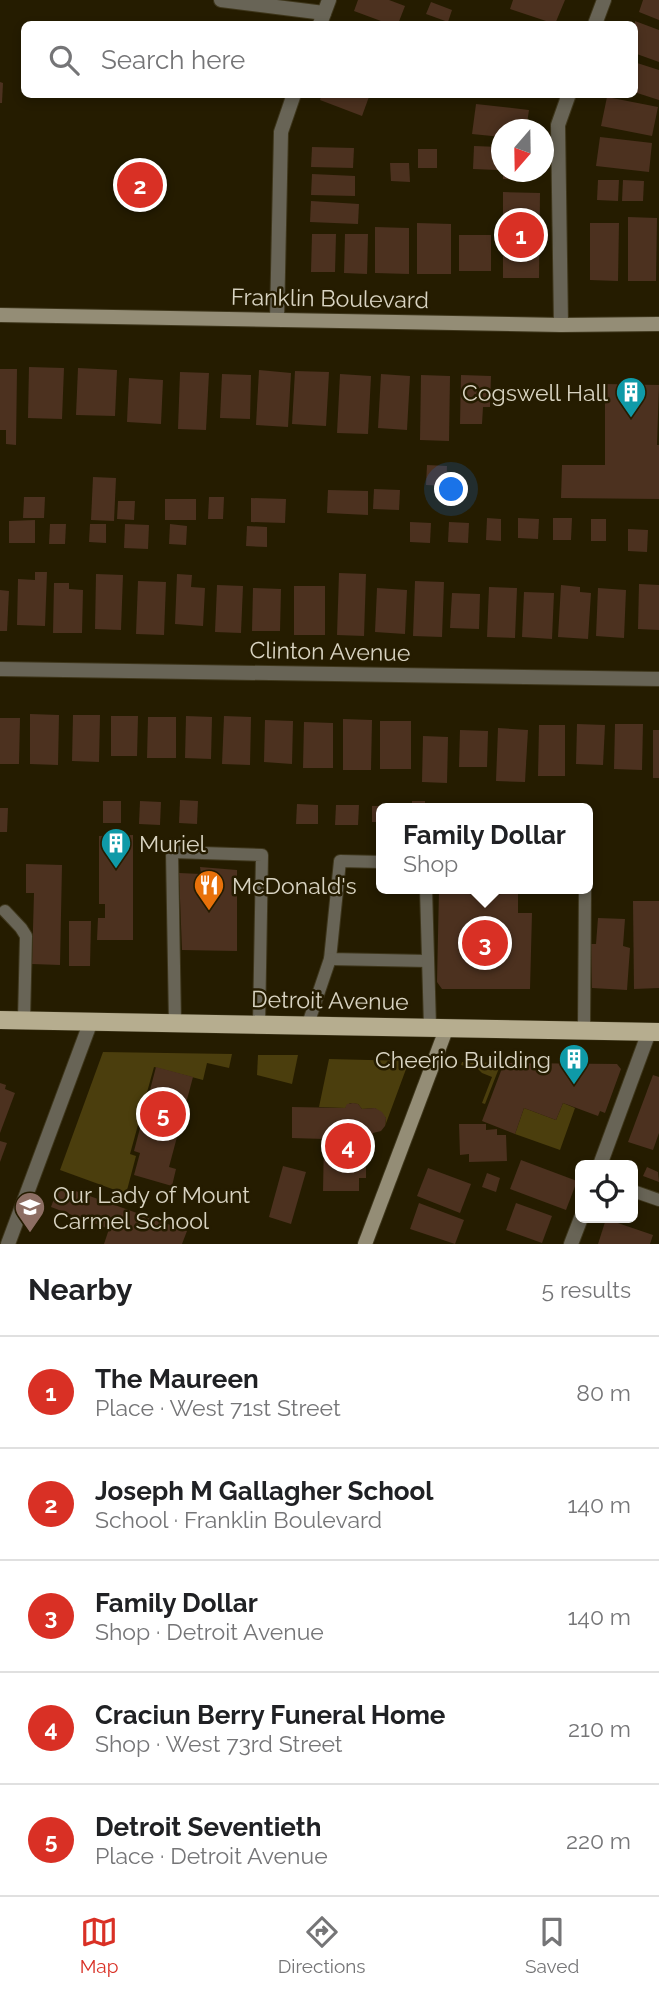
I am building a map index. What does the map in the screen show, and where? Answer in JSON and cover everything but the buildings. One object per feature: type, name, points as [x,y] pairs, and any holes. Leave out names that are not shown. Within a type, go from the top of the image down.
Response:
[{"type":"main road","name":"Detroit Avenue","points":[[0,1020],[654,1032]]},
{"type":"street","points":[[221,0],[324,13]]},
{"type":"street","points":[[596,21],[604,0]]},
{"type":"street","points":[[277,319],[281,132],[293,98]]},
{"type":"street","points":[[561,325],[558,125],[568,98]]},
{"type":"street","name":"Franklin Boulevard","points":[[0,314],[561,325],[659,324]]},
{"type":"street","name":"Clinton Avenue","points":[[0,669],[659,679]]},
{"type":"street","points":[[8,1244],[91,1021]]},
{"type":"street","points":[[365,1244],[438,1026]]},
{"type":"street","points":[[602,1160],[654,1032]]},
{"type":"street","points":[[571,1244],[579,1223]]},
{"type":"lane","points":[[175,1022],[172,852],[262,855],[259,1024]]},
{"type":"lane","points":[[308,1024],[330,959],[341,862],[376,862]]},
{"type":"lane","points":[[426,894],[428,961],[438,1026]]},
{"type":"lane","points":[[584,1030],[585,894]]},
{"type":"lane","points":[[5,911],[26,936],[24,1020]]},
{"type":"lane","points":[[330,959],[428,961]]},
{"type":"lane","points":[[638,1193],[659,1200]]},
{"type":"shaded area","points":[[103,1052],[232,1054],[229,1068],[207,1063],[203,1080],[154,1067],[130,1154],[136,1156],[126,1194],[60,1170]]},
{"type":"shaded area","points":[[258,1055],[298,1055],[292,1084],[257,1075]]},
{"type":"shaded area","points":[[329,1059],[409,1061],[385,1126],[386,1118],[375,1108],[362,1109],[358,1104],[350,1103],[345,1108],[319,1107]]},
{"type":"shaded area","points":[[462,1062],[501,1063],[485,1104],[482,1103],[492,1077],[478,1069],[461,1065]]},
{"type":"shaded area","points":[[563,1103],[575,1108],[560,1150],[515,1134],[524,1108],[556,1120]]},
{"type":"place","name":"Joseph M Gallagher School","points":[[140,185]]},
{"type":"place","name":"The Maureen","points":[[521,235]]},
{"type":"place","name":"Cogswell Hall","points":[[631,419]]},
{"type":"place","name":"Muriel","points":[[116,870]]},
{"type":"place","name":"McDonald's","points":[[209,912]]},
{"type":"place","name":"Family Dollar","points":[[485,943]]},
{"type":"place","name":"Cheerio Building","points":[[574,1086]]},
{"type":"place","name":"Detroit Seventieth","points":[[163,1114]]},
{"type":"place","name":"Craciun Berry Funeral Home","points":[[348,1146]]},
{"type":"place","name":"Our Lady of Mount Carmel School","points":[[30,1234]]}]
